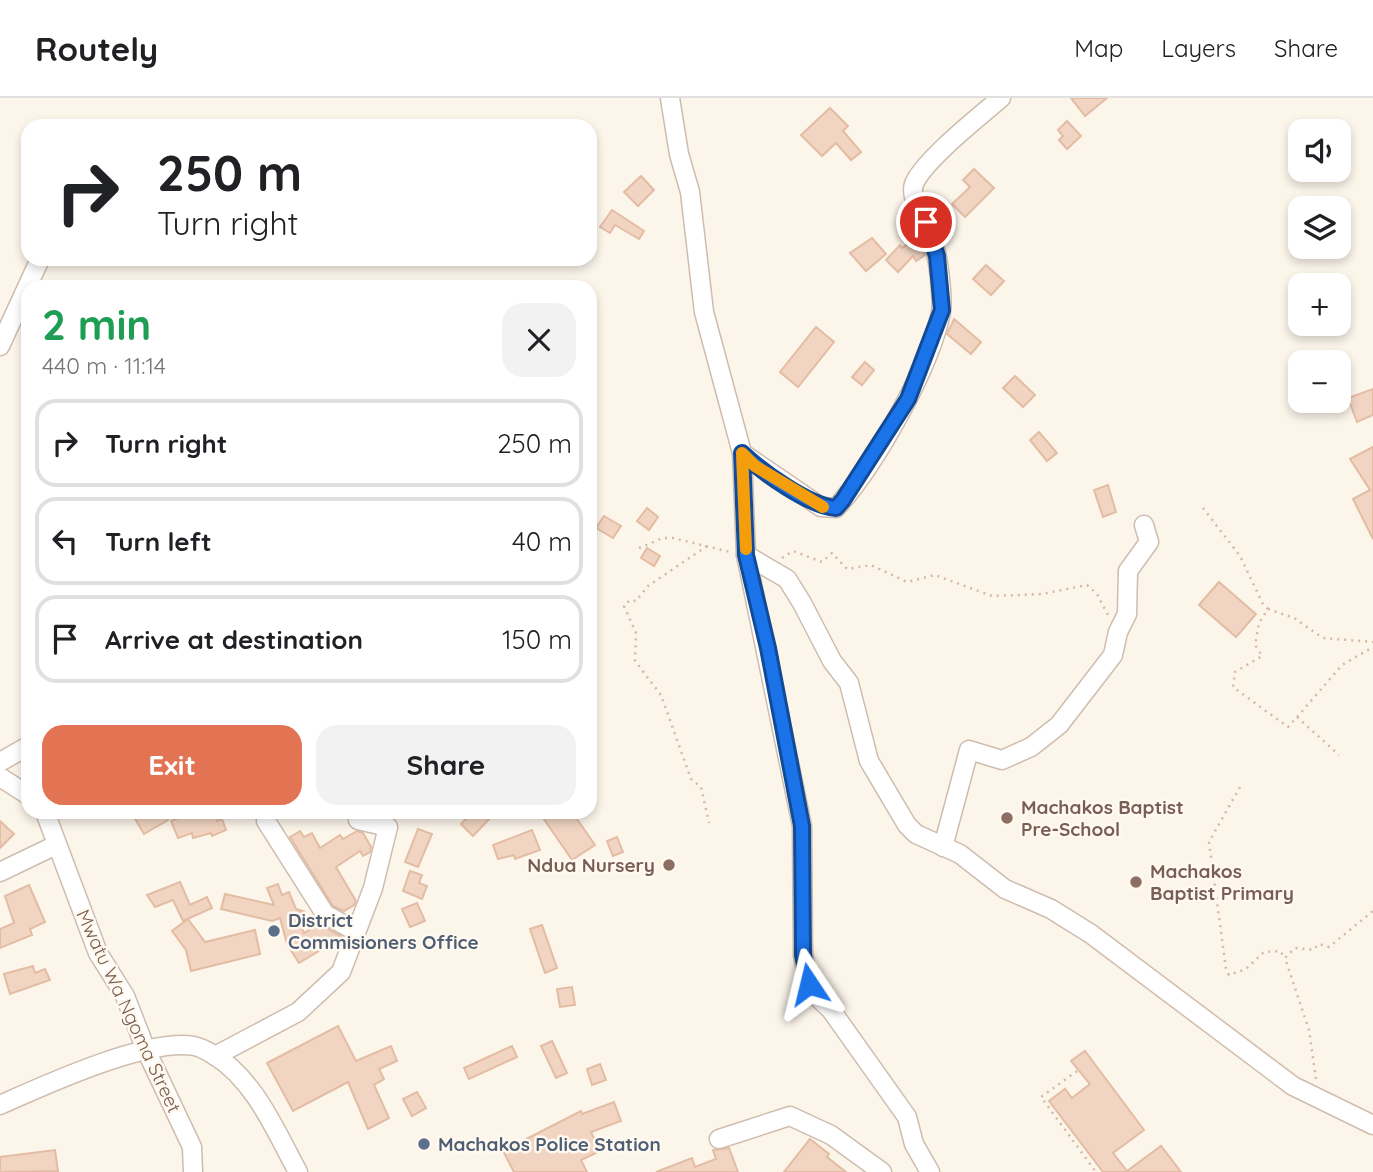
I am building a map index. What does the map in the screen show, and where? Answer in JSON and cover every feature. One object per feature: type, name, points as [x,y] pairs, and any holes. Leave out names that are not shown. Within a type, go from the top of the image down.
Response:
[{"type":"street","points":[[670,98],[679,154],[690,192],[704,312],[742,453],[746,555],[768,648],[802,826],[803,955],[809,984],[812,992],[831,1010],[907,1116],[914,1144],[930,1172]]},
{"type":"street","points":[[742,453],[755,466],[821,507],[836,508],[858,480],[908,399],[942,310],[937,256],[926,222],[911,196],[914,183],[930,163],[1001,98]]},
{"type":"street","points":[[0,346],[21,300]]},
{"type":"street","points":[[943,847],[969,750],[1002,760],[1031,747],[1068,715],[1113,655],[1118,632],[1127,614],[1128,571],[1149,542],[1144,525]]},
{"type":"street","points":[[746,555],[774,574],[787,579],[832,661],[849,683],[869,761],[906,825],[916,834],[960,854],[1005,889],[1051,909],[1091,934],[1194,1009],[1250,1056],[1320,1100],[1373,1125]]},
{"type":"street","points":[[0,762],[21,750]]},
{"type":"street","points":[[0,777],[21,790]]},
{"type":"street","name":"Mwatu Wa Ngoma Street","points":[[47,819],[98,953],[125,996],[146,1050],[192,1147],[192,1172]]},
{"type":"street","points":[[215,1056],[298,1013],[341,972],[373,888],[388,827],[358,820]]},
{"type":"street","points":[[266,821],[325,914],[355,931]]},
{"type":"street","points":[[0,872],[56,845]]},
{"type":"street","points":[[0,1105],[146,1050],[195,1046],[215,1056],[236,1074],[258,1102],[298,1172]]},
{"type":"street","points":[[719,1139],[790,1116],[831,1135],[882,1172]]},
{"type":"path","points":[[1203,508],[1240,556],[1268,609],[1294,618],[1323,638],[1373,645]]},
{"type":"path","points":[[639,548],[663,538],[746,555]]},
{"type":"path","points":[[707,546],[648,586],[636,601],[629,600],[624,606],[636,633],[635,661],[661,695],[691,779],[701,787],[709,823]]},
{"type":"path","points":[[774,574],[780,559],[793,551],[822,562],[832,553],[847,569],[871,565],[907,582],[935,575],[992,596],[1042,594],[1087,585],[1104,605],[1109,623]]},
{"type":"path","points":[[1268,609],[1259,623],[1255,645],[1262,656],[1236,672],[1233,687],[1288,727],[1342,665],[1373,645]]},
{"type":"path","points":[[1297,718],[1339,755]]},
{"type":"path","points":[[1240,787],[1209,842],[1227,969],[1229,975],[1246,969],[1264,951],[1280,951],[1285,958],[1310,1030],[1320,1100]]},
{"type":"path","points":[[1285,958],[1295,948],[1313,950],[1319,944],[1329,947],[1373,911]]},
{"type":"path","points":[[1076,1071],[1041,1097],[1096,1172]]},
{"type":"building","points":[[1071,98],[1107,98],[1085,116]]},
{"type":"building","points":[[830,108],[848,126],[843,131],[861,152],[851,160],[836,143],[822,156],[801,135]]},
{"type":"building","points":[[1067,121],[1081,136],[1067,149],[1059,140],[1063,136],[1058,130]]},
{"type":"building","points":[[974,169],[994,188],[965,217],[952,204],[970,187],[963,180]]},
{"type":"building","points":[[641,176],[654,190],[638,206],[624,192]]},
{"type":"building","points":[[612,210],[644,231],[639,239],[615,225],[610,233],[600,227]]},
{"type":"building","points":[[917,237],[925,255],[916,261],[913,256],[898,272],[886,260],[900,245],[902,248]]},
{"type":"building","points":[[872,238],[886,254],[866,271],[850,253]]},
{"type":"building","points":[[986,265],[1004,281],[991,295],[973,279]]},
{"type":"building","points":[[954,319],[981,342],[971,354],[947,334]]},
{"type":"building","points":[[816,327],[834,342],[798,387],[780,372]]},
{"type":"building","points":[[865,362],[874,370],[862,385],[852,377]]},
{"type":"building","points":[[1015,376],[1035,395],[1023,407],[1003,388]]},
{"type":"building","points":[[1373,389],[1373,415],[1357,422],[1351,406],[1351,397]]},
{"type":"building","points":[[1039,432],[1057,453],[1047,461],[1030,440]]},
{"type":"building","points":[[1373,447],[1373,539],[1353,499],[1370,490],[1350,459]]},
{"type":"building","points":[[1108,485],[1116,512],[1103,517],[1094,490]]},
{"type":"building","points":[[647,508],[658,517],[649,530],[637,521]]},
{"type":"building","points":[[604,516],[621,526],[613,538],[597,526]]},
{"type":"building","points":[[647,548],[660,556],[654,566],[641,558]]},
{"type":"building","points":[[1219,582],[1256,614],[1236,637],[1199,605]]},
{"type":"building","points":[[135,819],[168,819],[168,820],[144,834]]},
{"type":"building","points":[[222,819],[226,830],[212,836],[211,833],[193,838],[192,833],[178,838],[171,821]]},
{"type":"building","points":[[466,819],[489,819],[473,836],[461,824]]},
{"type":"building","points":[[544,819],[577,819],[595,845],[572,860]]},
{"type":"building","points":[[0,821],[14,834],[0,848]]},
{"type":"building","points":[[418,829],[432,834],[418,867],[405,862]]},
{"type":"building","points":[[532,830],[540,850],[515,859],[514,855],[498,859],[493,845]]},
{"type":"building","points":[[300,831],[304,837],[312,833],[320,848],[340,835],[343,839],[357,831],[363,833],[371,847],[370,852],[363,856],[360,851],[336,867],[356,901],[354,905],[344,911],[333,906],[290,837]]},
{"type":"building","points":[[617,837],[623,852],[613,856],[607,841]]},
{"type":"building","points":[[410,871],[422,875],[419,883],[427,886],[422,899],[403,891]]},
{"type":"building","points":[[180,882],[190,905],[207,897],[212,908],[183,921],[173,900],[155,907],[147,895]]},
{"type":"building","points":[[278,884],[282,895],[289,892],[296,909],[303,911],[297,913],[304,933],[319,924],[342,937],[299,963],[287,944],[280,918],[272,921],[221,909],[225,894],[274,905],[267,888]]},
{"type":"building","points":[[29,885],[45,922],[30,929],[32,935],[0,948],[0,929],[14,923],[5,896]]},
{"type":"building","points":[[417,903],[425,921],[410,927],[402,909]]},
{"type":"building","points":[[188,919],[205,942],[255,930],[260,954],[191,971],[186,950],[172,931]]},
{"type":"building","points":[[542,925],[557,968],[545,973],[530,929]]},
{"type":"building","points":[[33,966],[35,973],[45,969],[50,980],[10,994],[4,974]]},
{"type":"building","points":[[572,987],[575,1005],[560,1007],[557,989]]},
{"type":"building","points":[[338,1026],[356,1061],[391,1046],[397,1061],[379,1069],[384,1079],[374,1085],[389,1118],[368,1129],[348,1082],[293,1111],[267,1063]]},
{"type":"building","points":[[552,1041],[567,1073],[556,1078],[541,1046]]},
{"type":"building","points":[[512,1046],[517,1057],[469,1079],[464,1068]]},
{"type":"building","points":[[1085,1051],[1144,1130],[1113,1153],[1127,1171],[1161,1146],[1181,1172],[1103,1172],[1049,1101],[1065,1089],[1072,1098],[1090,1084],[1071,1061]]},
{"type":"building","points":[[600,1064],[606,1080],[592,1085],[587,1069]]},
{"type":"building","points":[[417,1092],[426,1108],[412,1116],[403,1099]]},
{"type":"building","points":[[614,1102],[621,1121],[591,1132],[600,1151],[581,1160],[587,1172],[514,1172],[503,1151],[581,1111],[582,1114]]},
{"type":"building","points":[[810,1139],[829,1154],[827,1157],[846,1172],[784,1172]]},
{"type":"building","points":[[729,1148],[738,1172],[656,1172],[692,1158],[695,1167],[716,1159],[713,1150]]},
{"type":"building","points":[[55,1150],[58,1171],[0,1172],[0,1157]]},
{"type":"slow traffic","points":[[746,549],[742,453],[755,466],[823,507]]},
{"type":"place","name":"Machakos Baptist Pre-School","points":[[1007,818]]},
{"type":"place","name":"Ndua Nursery","points":[[669,865]]},
{"type":"place","name":"Machakos Baptist Primary","points":[[1136,882]]},
{"type":"place","name":"District Commisioners Office","points":[[274,931]]},
{"type":"place","name":"Machakos Police Station","points":[[424,1144]]},
{"type":"route","points":[[809,984],[803,955],[802,826],[785,749],[768,648],[746,555],[742,453],[755,466],[821,507],[836,508],[843,500],[908,399],[942,310],[937,256],[926,222]]}]
